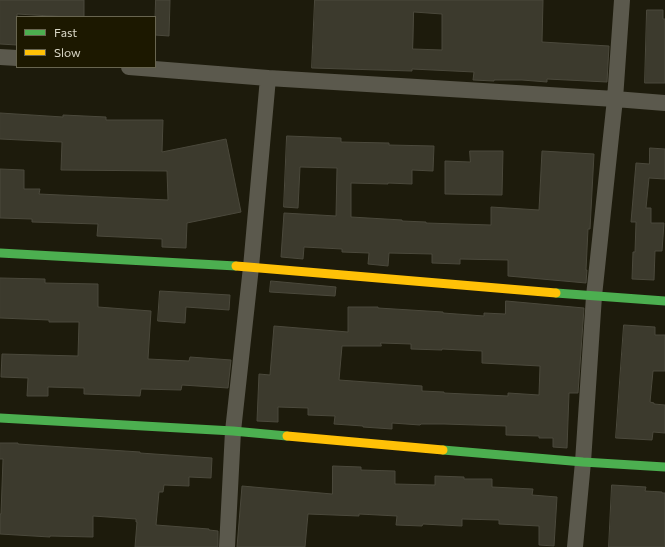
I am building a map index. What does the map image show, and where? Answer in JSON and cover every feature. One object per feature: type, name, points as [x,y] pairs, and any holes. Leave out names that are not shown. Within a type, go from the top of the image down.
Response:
[{"type":"street","points":[[575,547],[583,462],[594,296],[615,99],[622,0]]},
{"type":"street","points":[[0,57],[16,58]]},
{"type":"street","points":[[142,68],[268,78],[665,103]]},
{"type":"street","points":[[227,547],[233,431],[251,267],[268,78]]},
{"type":"street","points":[[0,252],[251,267],[665,301]]},
{"type":"street","points":[[0,418],[233,431],[583,462],[665,467]]},
{"type":"building","points":[[0,0],[84,0],[84,16],[17,14],[16,45],[0,44]]},
{"type":"building","points":[[156,0],[170,0],[169,36],[156,35]]},
{"type":"building","points":[[315,0],[543,0],[542,42],[609,46],[607,82],[547,79],[547,82],[522,80],[494,81],[473,80],[474,72],[412,69],[412,71],[312,68]],"holes":[[[414,12],[442,14],[442,50],[413,49]]]},
{"type":"building","points":[[647,10],[663,10],[663,19],[665,19],[665,83],[645,83]]},
{"type":"building","points":[[0,113],[63,117],[63,115],[106,117],[106,120],[163,120],[162,152],[226,139],[241,212],[187,223],[186,248],[162,247],[162,239],[97,236],[98,224],[32,222],[32,219],[0,218],[0,169],[24,170],[24,189],[40,189],[39,194],[168,200],[167,171],[61,170],[62,142],[0,139]]},
{"type":"building","points":[[287,136],[341,138],[341,142],[434,146],[433,171],[412,170],[412,184],[351,183],[351,217],[426,223],[491,225],[491,207],[539,210],[542,151],[594,154],[590,229],[588,229],[586,283],[508,276],[508,260],[460,259],[460,264],[432,263],[432,254],[389,253],[388,266],[368,264],[369,253],[342,252],[342,249],[304,247],[303,259],[281,257],[284,213],[336,216],[337,168],[300,167],[298,208],[284,207]]},
{"type":"building","points":[[650,148],[665,149],[665,179],[649,178],[646,208],[651,208],[651,223],[664,223],[662,251],[655,251],[654,280],[632,279],[636,222],[631,222],[636,163],[649,164]]},
{"type":"building","points":[[470,151],[503,151],[502,195],[445,194],[445,161],[470,162]]},
{"type":"building","points":[[0,278],[45,279],[45,283],[98,284],[98,307],[151,311],[148,359],[189,361],[190,357],[231,360],[228,388],[182,385],[181,390],[141,389],[140,396],[84,394],[84,388],[48,387],[48,396],[27,396],[28,378],[1,377],[2,354],[78,356],[79,322],[49,322],[49,320],[0,318]]},
{"type":"building","points":[[271,281],[336,287],[335,296],[270,292]]},
{"type":"building","points":[[160,291],[230,295],[229,310],[186,307],[185,323],[158,321]]},
{"type":"building","points":[[506,301],[584,308],[578,393],[569,393],[567,448],[553,447],[553,438],[506,435],[506,426],[444,424],[420,425],[392,423],[392,429],[363,427],[334,424],[335,416],[308,415],[308,408],[278,407],[278,422],[257,421],[259,374],[270,375],[274,326],[348,332],[348,307],[378,307],[484,316],[484,313],[505,314]],"holes":[[[381,343],[411,344],[411,349],[482,351],[482,363],[540,366],[539,395],[508,393],[508,396],[444,393],[422,391],[422,386],[339,380],[342,346],[381,346]]]},
{"type":"building","points":[[624,325],[655,327],[655,335],[665,335],[665,371],[653,371],[650,402],[665,405],[665,433],[653,432],[652,440],[616,438]]},
{"type":"building","points":[[0,443],[18,443],[212,458],[211,478],[189,477],[189,486],[164,485],[163,492],[159,492],[156,525],[218,531],[218,547],[135,547],[136,519],[93,516],[93,537],[50,537],[0,534],[3,459],[0,459]]},
{"type":"building","points":[[333,466],[361,467],[361,470],[395,471],[395,484],[435,485],[435,476],[464,477],[464,479],[492,479],[492,487],[533,489],[532,495],[557,497],[554,546],[539,545],[539,526],[499,524],[499,520],[462,519],[462,526],[423,524],[422,526],[396,525],[397,516],[308,514],[305,547],[237,547],[242,486],[332,494]]},
{"type":"building","points":[[612,485],[646,487],[645,491],[665,493],[665,547],[609,547]]},
{"type":"traffic: fast","points":[[0,253],[236,266]]},
{"type":"traffic: fast","points":[[556,293],[665,301]]},
{"type":"traffic: fast","points":[[0,418],[233,431],[287,436]]},
{"type":"traffic: fast","points":[[443,450],[583,462],[665,467]]},
{"type":"traffic: slow","points":[[236,266],[556,293]]},
{"type":"traffic: slow","points":[[287,436],[443,450]]}]
